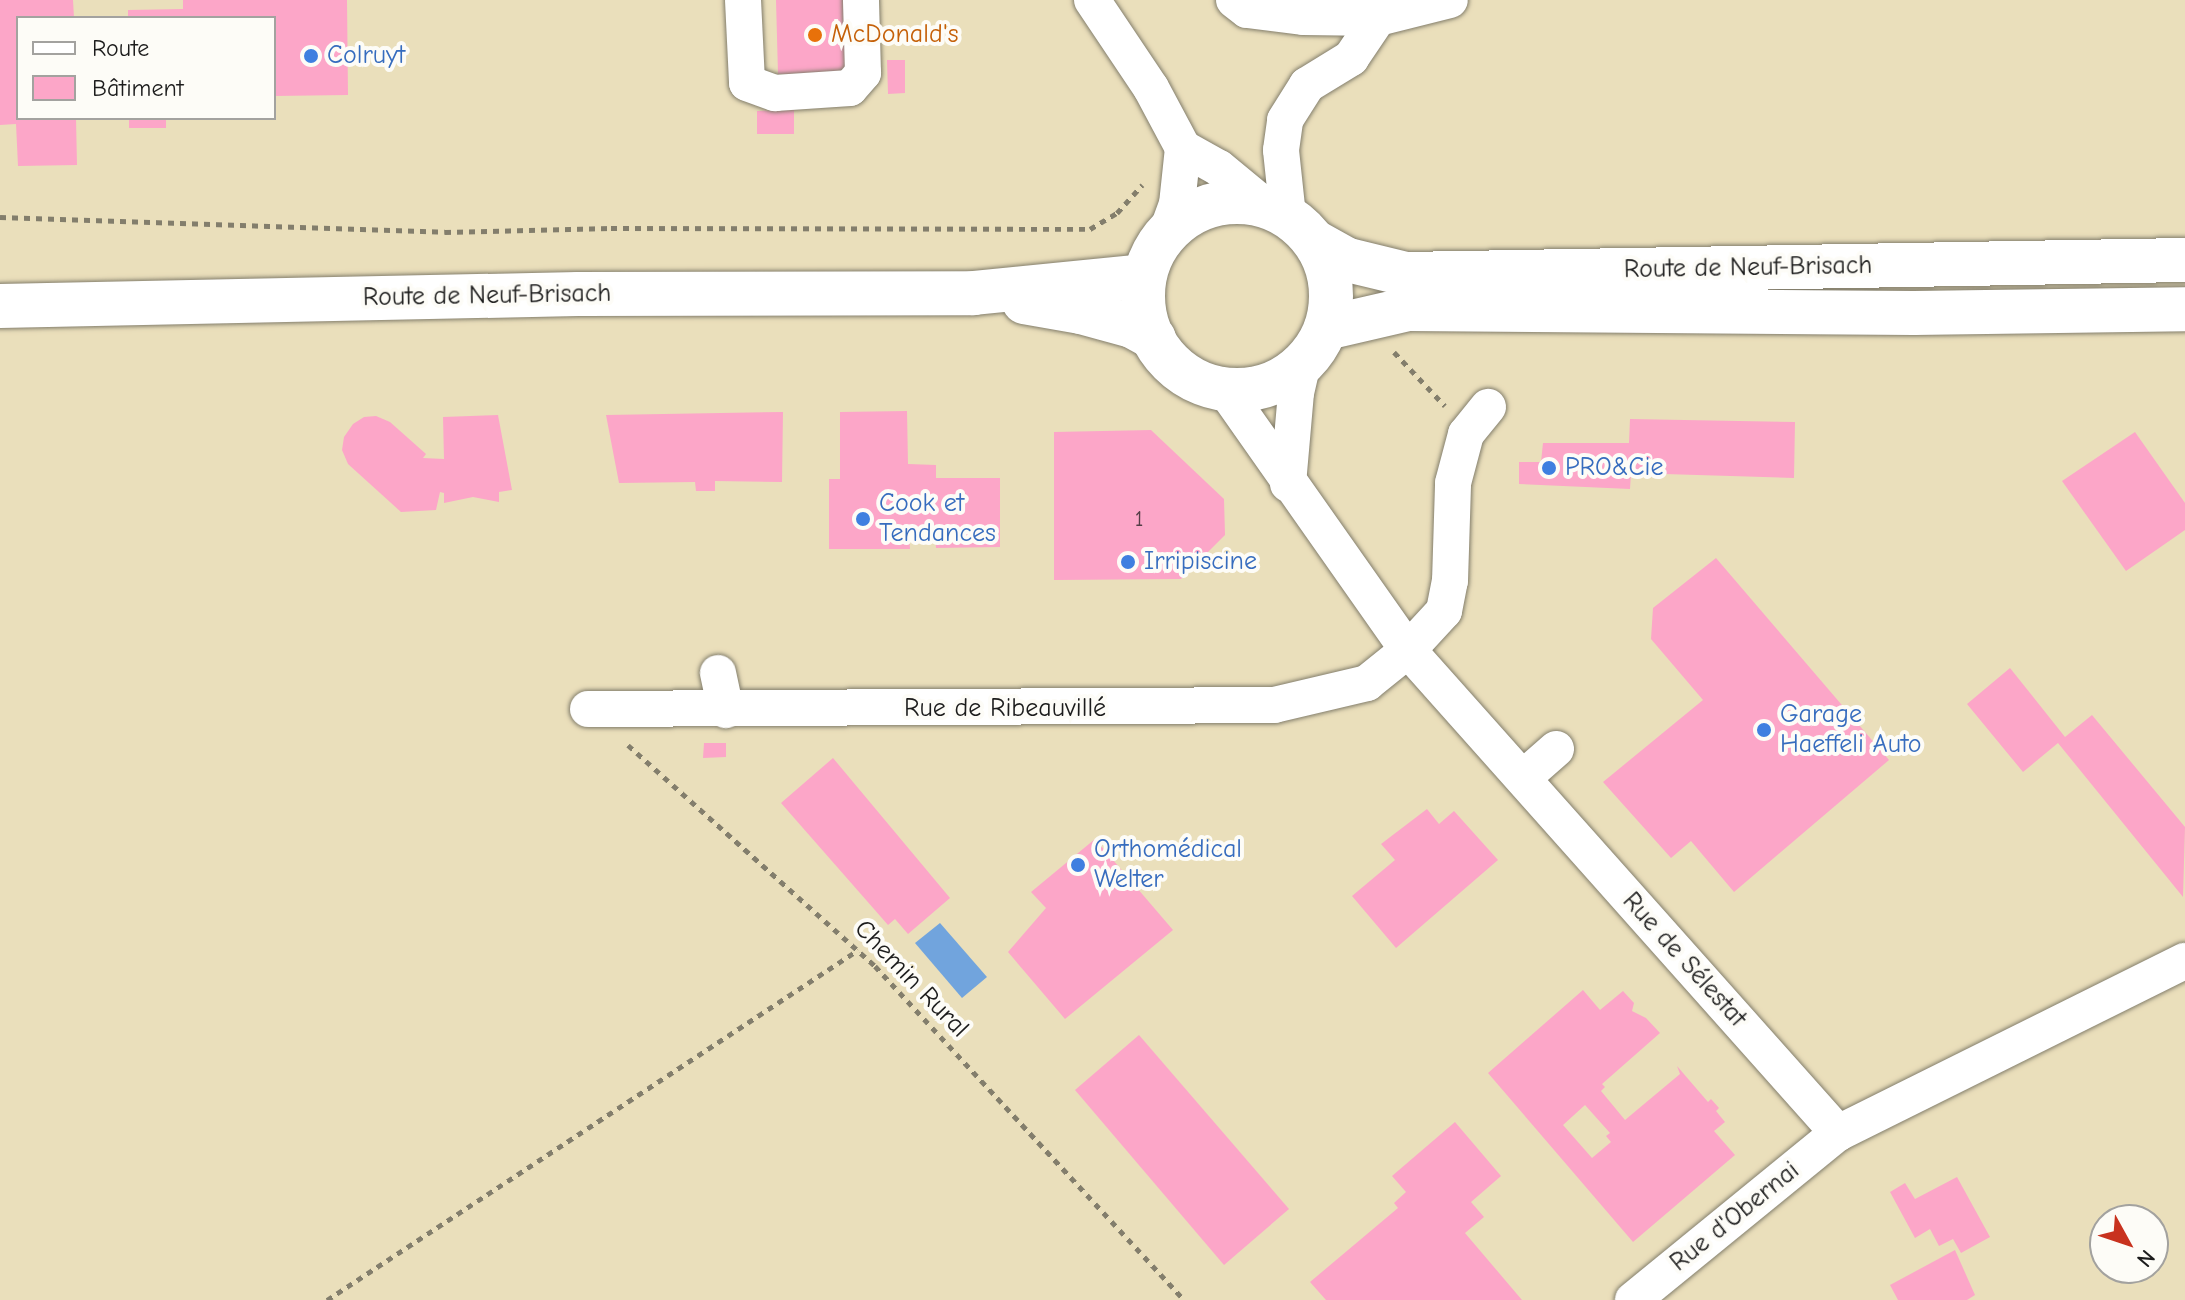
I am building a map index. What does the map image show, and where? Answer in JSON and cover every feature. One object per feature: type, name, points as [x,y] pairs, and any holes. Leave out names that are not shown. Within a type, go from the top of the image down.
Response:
[{"type":"main road","name":"Route de Neuf-Brisach","points":[[2185,260],[1406,274],[1348,260],[1290,221],[1236,201],[1209,206],[1186,216],[1167,232],[1153,253],[1144,276],[1143,301],[1154,338],[1176,369],[1199,383],[1225,390],[1267,386],[1315,346],[1379,315],[1408,309],[1508,307],[1914,313],[2185,309]]},
{"type":"main road","points":[[1290,221],[1331,283],[1332,306],[1315,346]]},
{"type":"main road","name":"Route de Neuf-Brisach","points":[[0,306],[562,294],[974,293],[1144,276]]},
{"type":"main road","name":"Route de Neuf-Brisach","points":[[974,293],[1081,312],[1132,326],[1154,338]]},
{"type":"street","points":[[743,0],[747,83],[775,93],[850,88],[863,73],[861,0]]},
{"type":"street","points":[[1092,0],[1151,88],[1183,148],[1219,168],[1290,221]]},
{"type":"street","points":[[1234,0],[1247,10],[1303,17],[1378,18],[1450,0]]},
{"type":"street","points":[[1290,221],[1281,150],[1285,120],[1307,85],[1351,58],[1378,18]]},
{"type":"street","points":[[1167,232],[1177,204],[1183,148]]},
{"type":"street","points":[[1288,484],[1296,393],[1315,346]]},
{"type":"street","name":"Rue de Sélestat","points":[[1225,390],[1288,484],[1408,650],[1838,1133]]},
{"type":"street","name":"Rue de Ribeauvillé","points":[[588,709],[1274,705],[1367,683],[1408,650],[1444,611],[1450,581],[1453,483],[1478,418]]},
{"type":"street","points":[[718,673],[726,710]]},
{"type":"street","points":[[1523,778],[1556,749]]},
{"type":"street","points":[[1838,1133],[2185,961]]},
{"type":"street","name":"Rue d'Obernai","points":[[1633,1300],[1838,1133]]},
{"type":"path","points":[[0,217],[445,232],[611,228],[1090,229],[1117,213],[1143,184],[1146,163],[1183,148]]},
{"type":"path","points":[[1379,315],[1382,333],[1391,348],[1478,418]]},
{"type":"path","name":"Chemin Rural","points":[[588,709],[858,950],[1184,1300]]},
{"type":"path","points":[[327,1300],[858,950]]},
{"type":"water","points":[[940,923],[987,977],[962,998],[915,943]]},
{"type":"building","points":[[0,0],[73,0],[74,16],[16,16],[16,120],[76,120],[77,165],[18,166],[16,124],[0,125]]},
{"type":"building","name":"Colruyt","points":[[183,0],[347,0],[348,95],[276,96],[276,16],[128,16],[128,10],[183,9]]},
{"type":"building","name":"McDonald's","points":[[776,0],[848,0],[849,73],[778,74]]},
{"type":"building","points":[[887,60],[905,60],[905,93],[888,94]]},
{"type":"building","points":[[794,110],[794,134],[757,134],[757,111]]},
{"type":"building","points":[[129,120],[166,120],[166,128],[129,128]]},
{"type":"building","points":[[907,411],[908,464],[936,465],[936,478],[1000,478],[1000,547],[936,548],[935,535],[909,534],[910,549],[829,549],[829,479],[840,479],[840,412]]},
{"type":"building","points":[[783,412],[782,482],[715,481],[715,491],[696,491],[695,482],[619,483],[606,415]]},
{"type":"building","points":[[498,415],[512,490],[499,492],[499,502],[473,497],[444,503],[444,493],[440,492],[436,510],[401,512],[348,464],[342,450],[344,437],[353,424],[364,417],[376,416],[390,422],[426,454],[423,458],[444,459],[443,417]]},
{"type":"building","points":[[1630,419],[1795,422],[1794,478],[1631,473],[1630,489],[1519,484],[1519,462],[1541,462],[1543,443],[1629,443]]},
{"type":"building","points":[[1151,430],[1224,499],[1225,535],[1181,579],[1054,580],[1054,432]]},
{"type":"building","points":[[2135,432],[2185,503],[2185,530],[2126,571],[2062,481]]},
{"type":"building","name":"Garage Haeffeli Auto","points":[[1716,558],[1889,760],[1734,892],[1691,841],[1671,858],[1603,782],[1703,700],[1651,639],[1653,608]]},
{"type":"building","points":[[2010,668],[2065,737],[2092,715],[2185,827],[2183,897],[2058,743],[2023,772],[1967,704]]},
{"type":"building","points":[[704,743],[726,743],[726,757],[703,758]]},
{"type":"building","points":[[833,758],[950,898],[908,934],[895,919],[888,925],[781,803]]},
{"type":"building","points":[[1427,809],[1439,824],[1454,811],[1498,860],[1396,948],[1352,896],[1395,860],[1381,844]]},
{"type":"building","points":[[1095,839],[1173,930],[1065,1019],[1008,952],[1046,908],[1031,892]]},
{"type":"building","points":[[1583,990],[1600,1010],[1623,991],[1634,1003],[1632,1011],[1646,1018],[1660,1033],[1602,1084],[1605,1087],[1601,1091],[1625,1120],[1680,1074],[1677,1066],[1708,1102],[1711,1099],[1719,1108],[1716,1111],[1725,1122],[1714,1131],[1735,1155],[1633,1242],[1488,1073]],"holes":[[[1585,1105],[1610,1133],[1606,1136],[1611,1142],[1592,1158],[1563,1125]]]},
{"type":"building","points":[[1139,1035],[1289,1209],[1224,1265],[1075,1090]]},
{"type":"building","points":[[1455,1122],[1501,1176],[1471,1202],[1484,1217],[1465,1233],[1522,1300],[1326,1300],[1310,1282],[1398,1208],[1394,1203],[1406,1192],[1392,1176]]},
{"type":"building","points":[[1957,1177],[1990,1237],[1961,1253],[1953,1239],[1939,1246],[1930,1229],[1915,1238],[1890,1192],[1905,1183],[1915,1199]]},
{"type":"building","points":[[1955,1250],[1975,1295],[1967,1300],[1898,1300],[1890,1285]]},
{"type":"place","name":"McDonald's","points":[[815,35]]},
{"type":"place","name":"Colruyt","points":[[311,56]]},
{"type":"place","name":"PRO&Cie","points":[[1549,468]]},
{"type":"place","name":"Cook et Tendances","points":[[863,519]]},
{"type":"place","name":"Irripiscine","points":[[1128,562]]},
{"type":"place","name":"Garage Haeffeli Auto","points":[[1764,730]]},
{"type":"place","name":"Orthomédical Welter","points":[[1078,865]]}]
